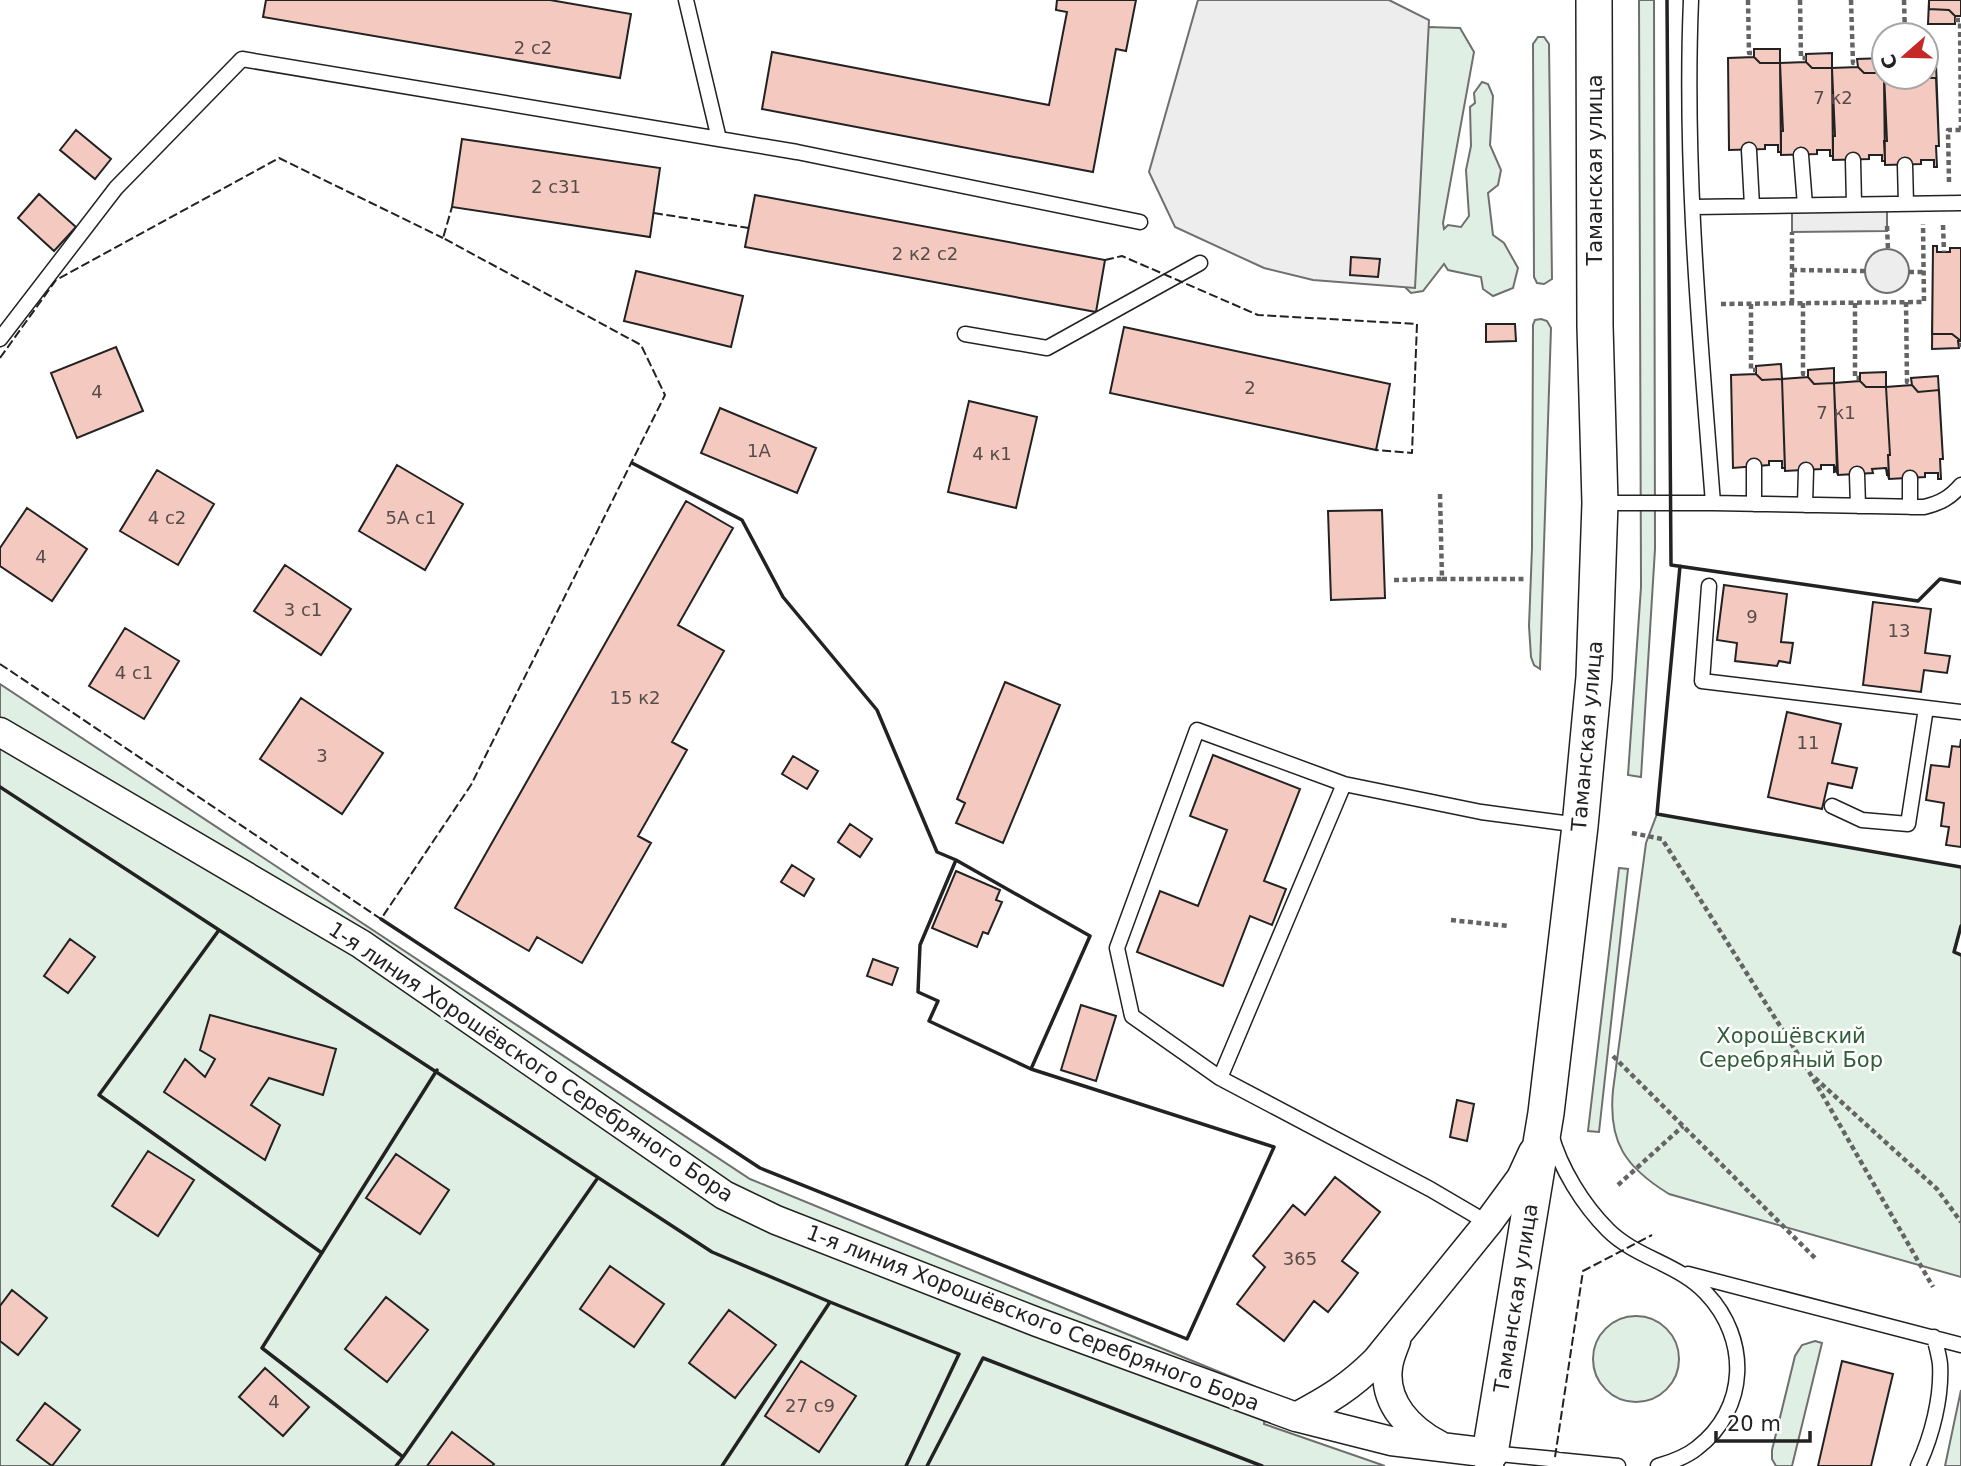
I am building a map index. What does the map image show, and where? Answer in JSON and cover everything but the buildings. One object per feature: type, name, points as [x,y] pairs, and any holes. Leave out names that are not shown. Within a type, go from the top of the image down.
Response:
[{"type":"street","name":"Таманская улица","points":[[1489,1459],[1546,1114],[1580,826],[1594,677],[1600,503],[1595,326],[1594,0]]},
{"type":"street","name":"1-я линия Хорошёвского Серебряного Бора","points":[[0,732],[361,944],[616,1123],[724,1195],[776,1220],[1037,1322],[1296,1417],[1391,1441],[1444,1447],[1489,1459]]},
{"type":"street","points":[[1296,1417],[1356,1382],[1397,1338],[1521,1178],[1538,1142],[1546,1114]]},
{"type":"street","points":[[1488,1223],[1523,1254]]},
{"type":"street","points":[[1397,1338],[1387,1368],[1390,1394],[1402,1417],[1420,1435],[1444,1447]]},
{"type":"lane","points":[[686,0],[719,139]]},
{"type":"lane","points":[[1691,0],[1689,51],[1693,207],[1713,503]]},
{"type":"lane","points":[[0,339],[116,187],[242,59],[810,155],[1140,222]]},
{"type":"lane","points":[[1749,150],[1752,206]]},
{"type":"lane","points":[[1801,155],[1805,205]]},
{"type":"lane","points":[[1853,160],[1854,204]]},
{"type":"lane","points":[[1905,165],[1906,204]]},
{"type":"lane","points":[[1693,207],[1955,203]]},
{"type":"lane","points":[[965,334],[1047,348],[1200,262]]},
{"type":"lane","points":[[1754,466],[1754,503]]},
{"type":"lane","points":[[1805,505],[1806,470]]},
{"type":"lane","points":[[1857,474],[1858,506]]},
{"type":"lane","points":[[1910,478],[1910,507]]},
{"type":"lane","points":[[1600,503],[1910,507],[1940,503],[1961,485]]},
{"type":"lane","points":[[1709,586],[1702,681],[1961,712]]},
{"type":"lane","points":[[1832,806],[1862,820],[1908,824],[1926,708]]},
{"type":"lane","points":[[1488,1223],[1430,1188],[1220,1078],[1132,1016],[1117,948],[1197,730],[1345,785],[1481,812],[1580,826]]},
{"type":"lane","points":[[1220,1078],[1345,785]]},
{"type":"lane","points":[[1546,1114],[1562,1163],[1593,1213],[1608,1231],[1628,1246],[1675,1271],[1707,1293],[1728,1326],[1737,1348],[1737,1389],[1724,1416],[1707,1439],[1686,1455],[1658,1466]]},
{"type":"lane","points":[[1675,1271],[1961,1345]]},
{"type":"lane","points":[[1918,1466],[1931,1428],[1937,1395],[1940,1364],[1934,1337]]},
{"type":"lane","points":[[1489,1459],[1555,1459]]},
{"type":"lane","points":[[1489,1459],[1618,1466]]},
{"type":"path","points":[[1748,0],[1749,53],[1754,53]]},
{"type":"path","points":[[1800,0],[1801,58],[1806,58]]},
{"type":"path","points":[[1851,0],[1853,63],[1858,63]]},
{"type":"path","points":[[1904,0],[1905,21]]},
{"type":"path","points":[[1955,20],[1960,20],[1961,130],[1948,130],[1955,203]]},
{"type":"path","points":[[1699,304],[1924,302],[1922,203]]},
{"type":"path","points":[[1887,231],[1888,250]]},
{"type":"path","points":[[1792,232],[1792,303]]},
{"type":"path","points":[[1792,270],[1865,271]]},
{"type":"path","points":[[1909,272],[1923,272]]},
{"type":"path","points":[[1886,293],[1887,303]]},
{"type":"path","points":[[1906,302],[1907,382],[1912,382]]},
{"type":"path","points":[[1803,303],[1803,374],[1808,374]]},
{"type":"path","points":[[1855,303],[1855,378],[1860,378]]},
{"type":"path","points":[[1751,304],[1751,370],[1756,370]]},
{"type":"path","points":[[1440,494],[1442,579]]},
{"type":"path","points":[[1394,580],[1526,579]]},
{"type":"path","points":[[1632,833],[1662,839],[1811,1075],[1933,1287]]},
{"type":"path","points":[[1451,920],[1508,926]]},
{"type":"path","points":[[1613,1056],[1817,1260]]},
{"type":"path","points":[[1811,1075],[1937,1189],[1961,1222]]},
{"type":"path","points":[[1618,1185],[1683,1126]]},
{"type":"green space","points":[[1639,0],[1654,0],[1655,549],[1641,777],[1628,775],[1641,587]]},
{"type":"green space","points":[[1427,27],[1460,28],[1474,52],[1444,229],[1448,225],[1461,227],[1469,216],[1466,170],[1471,146],[1470,107],[1475,103],[1474,93],[1482,82],[1488,84],[1493,96],[1490,145],[1501,170],[1498,185],[1488,193],[1493,235],[1504,243],[1518,268],[1513,288],[1493,296],[1483,289],[1481,277],[1448,270],[1444,264],[1423,291],[1411,293],[1406,288]]},
{"type":"green space","points":[[1538,37],[1544,37],[1549,44],[1552,279],[1544,284],[1537,283],[1534,277],[1533,44]]},
{"type":"green space","points":[[1535,320],[1547,321],[1551,328],[1540,669],[1534,665],[1531,657],[1529,626],[1533,325]]},
{"type":"green space","points":[[0,684],[750,1179],[1268,1392],[1264,1424],[1385,1466],[0,1466]]},
{"type":"green space","name":"Хорошёвский Серебряный Бор","points":[[1657,814],[1961,867],[1961,926],[1954,952],[1961,955],[1961,1277],[1669,1194],[1641,1174],[1623,1151],[1613,1124],[1613,1090],[1646,843]]},
{"type":"green space","points":[[1619,868],[1628,869],[1599,1132],[1588,1131]]},
{"type":"green space","points":[[1636,1316],[1660,1323],[1672,1335],[1679,1359],[1672,1383],[1660,1395],[1636,1402],[1612,1395],[1600,1383],[1593,1359],[1600,1335],[1612,1323]]},
{"type":"green space","points":[[1815,1341],[1822,1343],[1792,1466],[1776,1466],[1772,1459],[1772,1450],[1795,1356],[1802,1345]]},
{"type":"green space","points":[[1961,1390],[1961,1466],[1945,1466]]},
{"type":"shaded area","points":[[1198,0],[1389,0],[1429,20],[1415,288],[1313,280],[1264,268],[1175,227],[1149,172]]},
{"type":"shaded area","points":[[1887,204],[1887,231],[1792,232],[1792,205]]},
{"type":"shaded area","points":[[1887,249],[1902,256],[1909,271],[1902,286],[1887,293],[1872,286],[1865,271],[1872,256]]},
{"type":"fence","points":[[0,358],[56,280],[279,158],[443,238]]},
{"type":"fence","points":[[0,664],[381,919],[471,785],[665,395],[641,345],[443,238],[452,207]]},
{"type":"fence","points":[[654,213],[749,228]]},
{"type":"fence","points":[[1105,260],[1122,256],[1258,315],[1417,324],[1412,453],[1376,450]]},
{"type":"fence","points":[[1555,1457],[1583,1271],[1652,1235]]},
{"type":"wall","points":[[1667,0],[1671,565],[1918,601],[1940,579],[1961,583]]},
{"type":"wall","points":[[632,463],[742,520],[783,597],[877,710],[937,852],[956,860]]},
{"type":"wall","points":[[1680,566],[1657,814],[1961,867]]},
{"type":"wall","points":[[0,787],[712,1252],[959,1354],[906,1466]]},
{"type":"wall","points":[[381,919],[760,1168],[1187,1339],[1274,1147],[1031,1069],[929,1021],[938,1001],[918,992],[920,945],[956,860],[1090,936],[1031,1069]]},
{"type":"wall","points":[[1961,926],[1954,952],[1961,955]]},
{"type":"wall","points":[[219,930],[99,1095],[322,1253]]},
{"type":"wall","points":[[437,1070],[262,1348],[403,1457],[597,1179]]},
{"type":"wall","points":[[722,1466],[830,1302]]},
{"type":"wall","points":[[927,1466],[983,1358],[1262,1466]]},
{"type":"wall","points":[[396,1466],[403,1457]]}]
